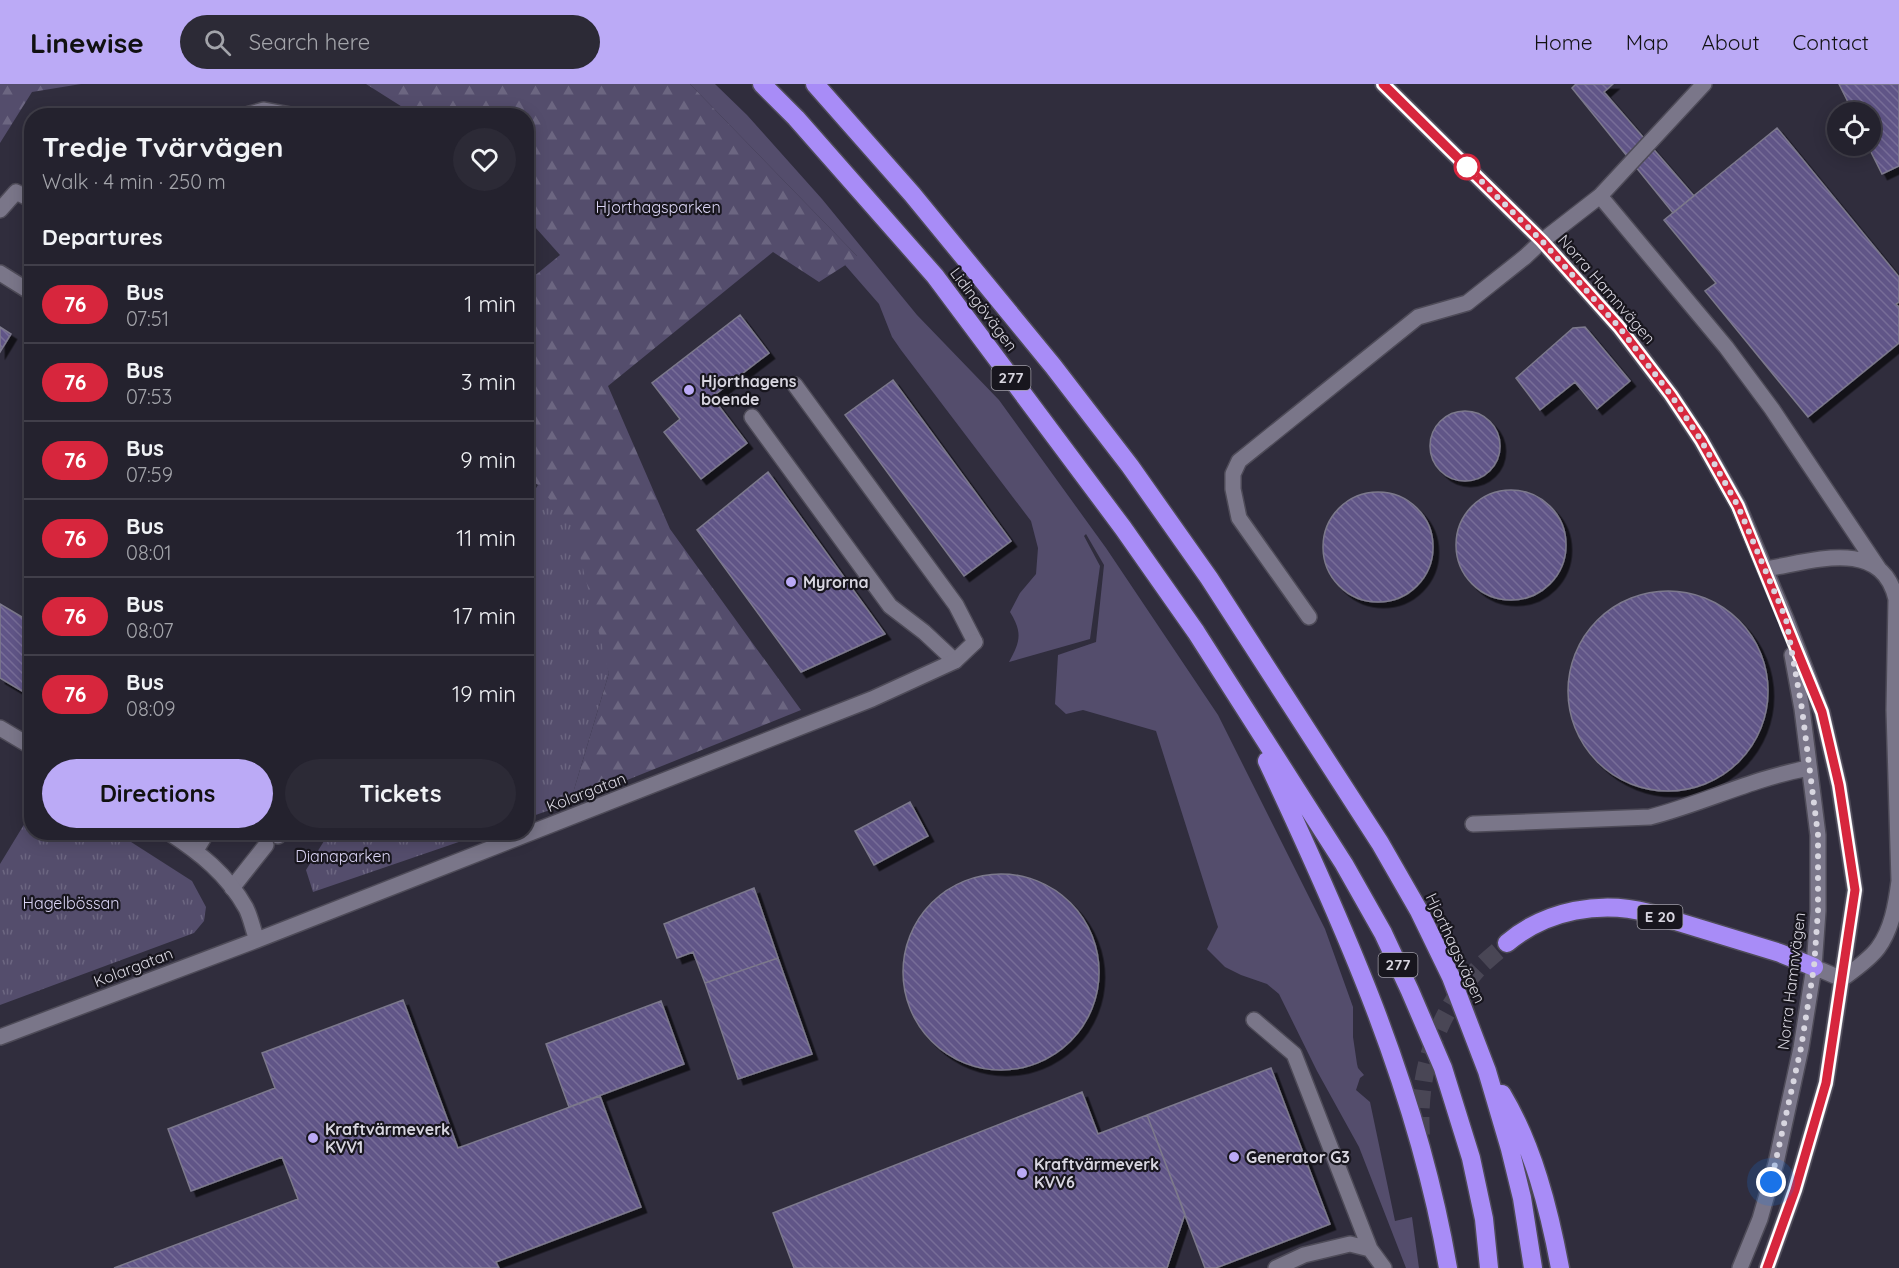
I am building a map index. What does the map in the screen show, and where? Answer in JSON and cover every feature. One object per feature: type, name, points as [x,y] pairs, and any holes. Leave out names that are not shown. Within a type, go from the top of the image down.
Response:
[{"type":"highway","name":"Lidingövägen","points":[[762,84],[796,118],[935,276],[1123,528],[1235,692]]},
{"type":"highway","name":"Lidingövägen","points":[[815,84],[912,194],[1053,366],[1136,474],[1273,674]]},
{"type":"highway","name":"Hjorthagsvägen","points":[[1273,674],[1380,843],[1419,911],[1451,977],[1487,1071],[1517,1178],[1533,1268]]},
{"type":"highway","points":[[1235,692],[1317,867],[1372,1001],[1430,1178],[1448,1268]]},
{"type":"highway","name":"277","points":[[1235,692],[1344,864],[1383,933],[1410,991],[1443,1068],[1471,1158],[1484,1219],[1489,1268]]},
{"type":"highway","name":"E 20","points":[[1507,943],[1538,924],[1558,916],[1590,908],[1623,907],[1780,953],[1814,967]]},
{"type":"highway","points":[[1487,1071],[1511,1109],[1528,1149],[1543,1195],[1560,1268]]},
{"type":"main road","name":"Norra Hamnvägen","points":[[1383,84],[1542,241],[1619,327],[1671,395],[1701,440],[1738,506],[1822,712],[1839,785],[1855,890],[1826,1083],[1795,1190],[1767,1268]]},
{"type":"main road","points":[[1309,617],[1239,518],[1233,489],[1233,474],[1239,461],[1418,317],[1467,303],[1525,257],[1600,196],[1704,84]]},
{"type":"main road","points":[[0,210],[16,192],[24,196]]},
{"type":"main road","points":[[1600,196],[1726,347],[1772,409],[1879,569],[1893,585],[1896,599],[1894,710],[1899,881],[1896,905],[1886,934],[1877,950],[1842,980]]},
{"type":"main road","points":[[0,273],[24,287]]},
{"type":"main road","name":"Kolargatan","points":[[534,831],[872,699],[955,662],[975,642],[956,605],[795,385]]},
{"type":"main road","points":[[752,417],[890,606],[924,632],[955,662]]},
{"type":"main road","points":[[1765,569],[1835,557],[1868,561],[1879,569]]},
{"type":"main road","name":"Norra Hamnvägen","points":[[1740,1268],[1760,1219],[1776,1163],[1801,1048],[1814,967],[1818,911],[1818,835],[1802,709],[1786,619]]},
{"type":"main road","points":[[0,728],[24,742]]},
{"type":"main road","points":[[1473,824],[1650,817],[1809,768]]},
{"type":"main road","points":[[180,840],[196,850],[220,872],[246,909],[257,940]]},
{"type":"main road","points":[[196,850],[202,840]]},
{"type":"main road","points":[[232,888],[273,840]]},
{"type":"main road","name":"Kolargatan","points":[[0,1037],[512,840]]},
{"type":"main road","name":"E 20","points":[[1814,967],[1842,980]]},
{"type":"main road","points":[[1254,1020],[1294,1054],[1370,1249],[1384,1268]]},
{"type":"main road","points":[[1276,1268],[1304,1256],[1350,1244],[1370,1249]]},
{"type":"green space","points":[[0,84],[81,84],[32,92],[0,143]]},
{"type":"green space","name":"Hjorthagsparken","points":[[366,84],[690,84],[858,257],[819,282],[773,252],[608,386],[670,529],[801,710],[570,803],[609,673],[538,485],[534,482],[534,276],[560,255],[534,226],[534,108],[404,108]]},
{"type":"green space","points":[[690,84],[715,84],[747,115],[822,199],[917,315],[999,400],[1106,548],[1218,715],[1325,929],[1353,1007],[1353,1037],[1357,1064],[1364,1075],[1360,1078],[1356,1090],[1370,1102],[1395,1221],[1412,1217],[1419,1268],[1406,1268],[1359,1147],[1317,1071],[1279,994],[1267,984],[1225,967],[1207,949],[1218,927],[1156,731],[1083,710],[1066,714],[1055,704],[1058,655],[1096,642],[1104,565],[1086,534],[1084,536],[1100,566],[1090,639],[1009,662],[1018,643],[1017,626],[1010,612],[1020,593],[1036,574],[1038,548],[1031,521],[892,337],[879,304],[845,265],[857,256]]},
{"type":"green space","points":[[538,485],[573,528],[609,673],[570,803],[534,816],[534,491]]},
{"type":"green space","name":"Hagelbössan","points":[[24,825],[24,840],[128,840],[192,881],[206,907],[204,921],[194,933],[0,1005],[0,864]]},
{"type":"green space","name":"Dianaparken","points":[[325,840],[465,840],[313,892],[306,870]]},
{"type":"building","points":[[1576,84],[1613,84],[1604,92],[1694,196],[1673,213],[1572,88]]},
{"type":"building","points":[[1839,84],[1899,84],[1899,166],[1882,174],[1873,156],[1881,156],[1881,102],[1848,102]]},
{"type":"building","points":[[1777,128],[1899,277],[1899,302],[1896,304],[1899,307],[1899,343],[1808,417],[1705,291],[1716,283],[1664,220]]},
{"type":"building","name":"Hjorthagens boende","points":[[740,315],[769,353],[712,397],[747,443],[701,479],[664,432],[680,419],[652,383]]},
{"type":"building","points":[[0,327],[11,334],[0,352]]},
{"type":"building","points":[[1585,327],[1630,381],[1597,409],[1575,382],[1540,410],[1516,378],[1573,328]]},
{"type":"building","points":[[893,380],[1011,541],[964,576],[845,415]]},
{"type":"building","points":[[1465,411],[1484,417],[1494,427],[1500,446],[1494,465],[1484,475],[1465,481],[1446,475],[1436,465],[1430,446],[1436,427],[1446,417]]},
{"type":"building","name":"Myrorna","points":[[768,472],[885,634],[801,672],[697,530]]},
{"type":"building","points":[[1511,490],[1532,494],[1550,506],[1562,524],[1566,545],[1562,566],[1550,584],[1532,596],[1511,600],[1490,596],[1472,584],[1460,566],[1456,545],[1460,524],[1472,506],[1490,494]]},
{"type":"building","points":[[1378,492],[1399,496],[1417,508],[1429,526],[1433,547],[1429,568],[1417,586],[1399,598],[1378,602],[1357,598],[1339,586],[1327,568],[1323,547],[1327,526],[1339,508],[1357,496]]},
{"type":"building","points":[[1668,591],[1687,593],[1715,603],[1745,628],[1760,653],[1766,672],[1768,691],[1766,710],[1756,738],[1731,768],[1706,783],[1687,789],[1668,791],[1649,789],[1621,779],[1591,754],[1576,729],[1570,710],[1568,691],[1570,672],[1580,644],[1605,614],[1630,599],[1649,593]]},
{"type":"building","points":[[0,604],[24,618],[24,692],[0,678]]},
{"type":"building","points":[[910,802],[928,836],[874,865],[855,831]]},
{"type":"building","points":[[1001,874],[1020,876],[1038,882],[1055,891],[1070,903],[1082,918],[1091,935],[1097,953],[1099,972],[1097,991],[1091,1009],[1082,1026],[1070,1041],[1055,1053],[1038,1062],[1020,1068],[1001,1070],[982,1068],[964,1062],[947,1053],[932,1041],[920,1026],[911,1009],[905,991],[903,972],[905,953],[911,935],[920,918],[932,903],[947,891],[964,882],[982,876]]},
{"type":"building","points":[[754,888],[778,958],[705,983],[693,952],[677,958],[664,924]]},
{"type":"building","points":[[778,958],[812,1054],[738,1079],[705,983]]},
{"type":"building","name":"Kraftvärmeverk KVV1","points":[[403,1000],[458,1148],[600,1096],[641,1207],[496,1262],[499,1268],[114,1268],[298,1199],[282,1157],[191,1191],[168,1129],[275,1088],[262,1053]]},
{"type":"building","points":[[661,1001],[684,1064],[569,1107],[546,1044]]},
{"type":"building","name":"Generator G3","points":[[1271,1068],[1330,1224],[1216,1268],[1205,1268],[1147,1115]]},
{"type":"building","name":"Kraftvärmeverk KVV6","points":[[1082,1092],[1098,1134],[1147,1115],[1185,1214],[1167,1268],[794,1268],[773,1213]]},
{"type":"tunnel","points":[[1421,1135],[1422,1091],[1426,1069],[1440,1027],[1462,989],[1480,967],[1507,943]]},
{"type":"bus line","name":"76","points":[[1383,84],[1542,241],[1619,327],[1671,395],[1701,440],[1738,506],[1822,712],[1839,785],[1855,890],[1826,1083],[1795,1190],[1767,1268]]},
{"type":"place","name":"Hjorthagens boende","points":[[689,390]]},
{"type":"place","name":"Myrorna","points":[[791,582]]},
{"type":"place","name":"Kraftvärmeverk KVV1","points":[[313,1138]]},
{"type":"place","name":"Generator G3","points":[[1234,1157]]},
{"type":"place","name":"Kraftvärmeverk KVV6","points":[[1022,1173]]},
{"type":"route","points":[[1467,167],[1463,163],[1542,241],[1619,327],[1671,395],[1701,440],[1738,506],[1786,619],[1802,709],[1818,835],[1818,911],[1814,967],[1801,1048],[1771,1182]]}]
